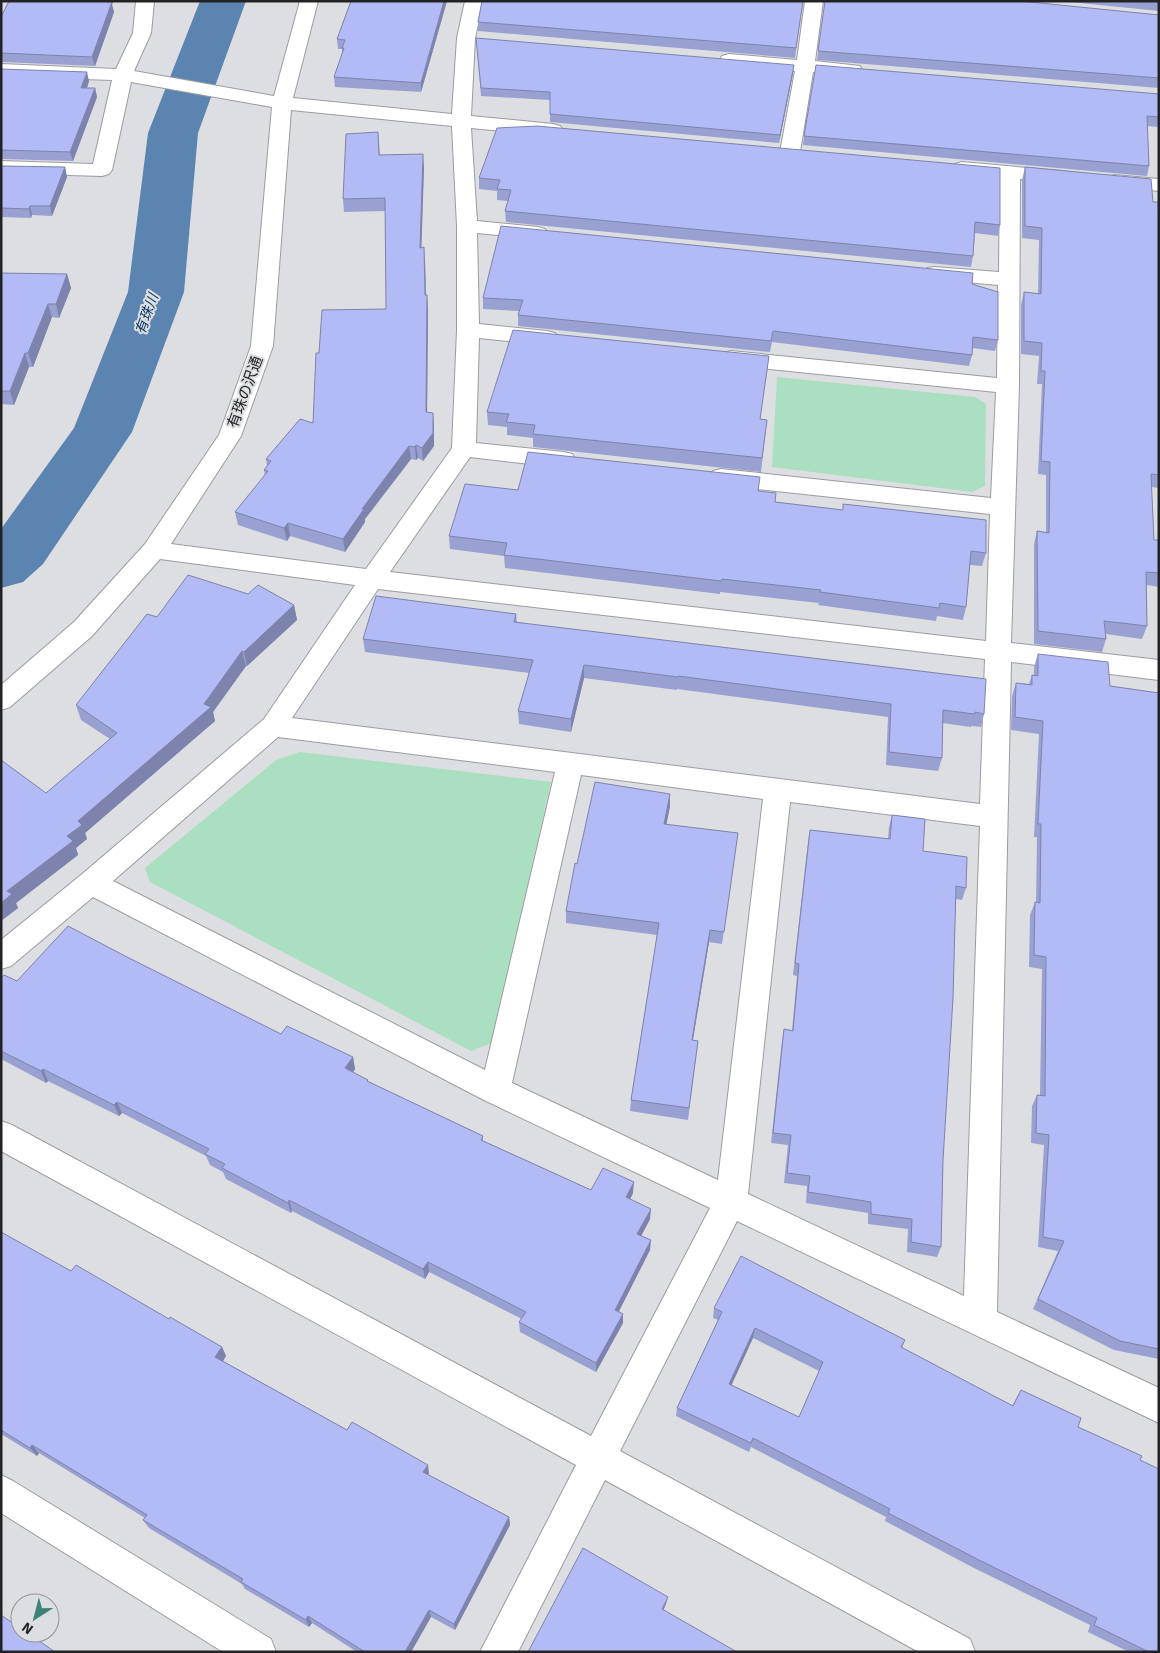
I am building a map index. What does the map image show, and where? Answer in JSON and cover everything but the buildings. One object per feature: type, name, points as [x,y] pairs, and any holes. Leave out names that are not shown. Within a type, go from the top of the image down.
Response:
[{"type":"street","points":[[1,167],[102,170],[123,75],[142,33],[145,1]]},
{"type":"street","name":"有珠の沢通","points":[[1,700],[83,629],[154,550],[230,436],[262,346],[282,103],[309,1]]},
{"type":"street","points":[[1,957],[91,884],[273,726],[372,579],[464,449],[468,330],[467,226],[461,122],[476,39],[474,1]]},
{"type":"street","points":[[771,150],[800,153],[806,66],[814,1]]},
{"type":"street","points":[[708,58],[874,72]]},
{"type":"street","points":[[1,70],[123,75],[282,103],[567,132]]},
{"type":"street","points":[[943,166],[1080,178]]},
{"type":"street","points":[[980,1322],[1000,652],[1002,507],[1008,386],[1010,173]]},
{"type":"street","points":[[1099,180],[1159,185]]},
{"type":"street","points":[[467,226],[556,235]]},
{"type":"street","points":[[911,270],[1010,280]]},
{"type":"street","points":[[468,330],[566,340]]},
{"type":"street","points":[[714,356],[1008,386]]},
{"type":"street","points":[[464,449],[581,462]]},
{"type":"street","points":[[699,475],[1002,507]]},
{"type":"street","points":[[154,550],[372,579],[1159,670]]},
{"type":"street","points":[[273,726],[570,764],[778,788],[994,817]]},
{"type":"street","points":[[495,1090],[570,764]]},
{"type":"street","points":[[498,1652],[732,1201],[778,788]]},
{"type":"street","points":[[91,884],[495,1090],[732,1201],[980,1322],[1159,1406]]},
{"type":"street","points":[[1,1135],[957,1652]]},
{"type":"street","points":[[1,1493],[258,1652]]},
{"type":"green space","points":[[777,377],[975,397],[986,404],[985,486],[972,492],[772,467]]},
{"type":"green space","points":[[300,752],[551,782],[492,1043],[471,1051],[150,882],[145,868],[276,760]]},
{"type":"waterway","name":"有珠川","points":[[1,566],[21,548],[102,432],[156,292],[173,133],[223,1]]}]
